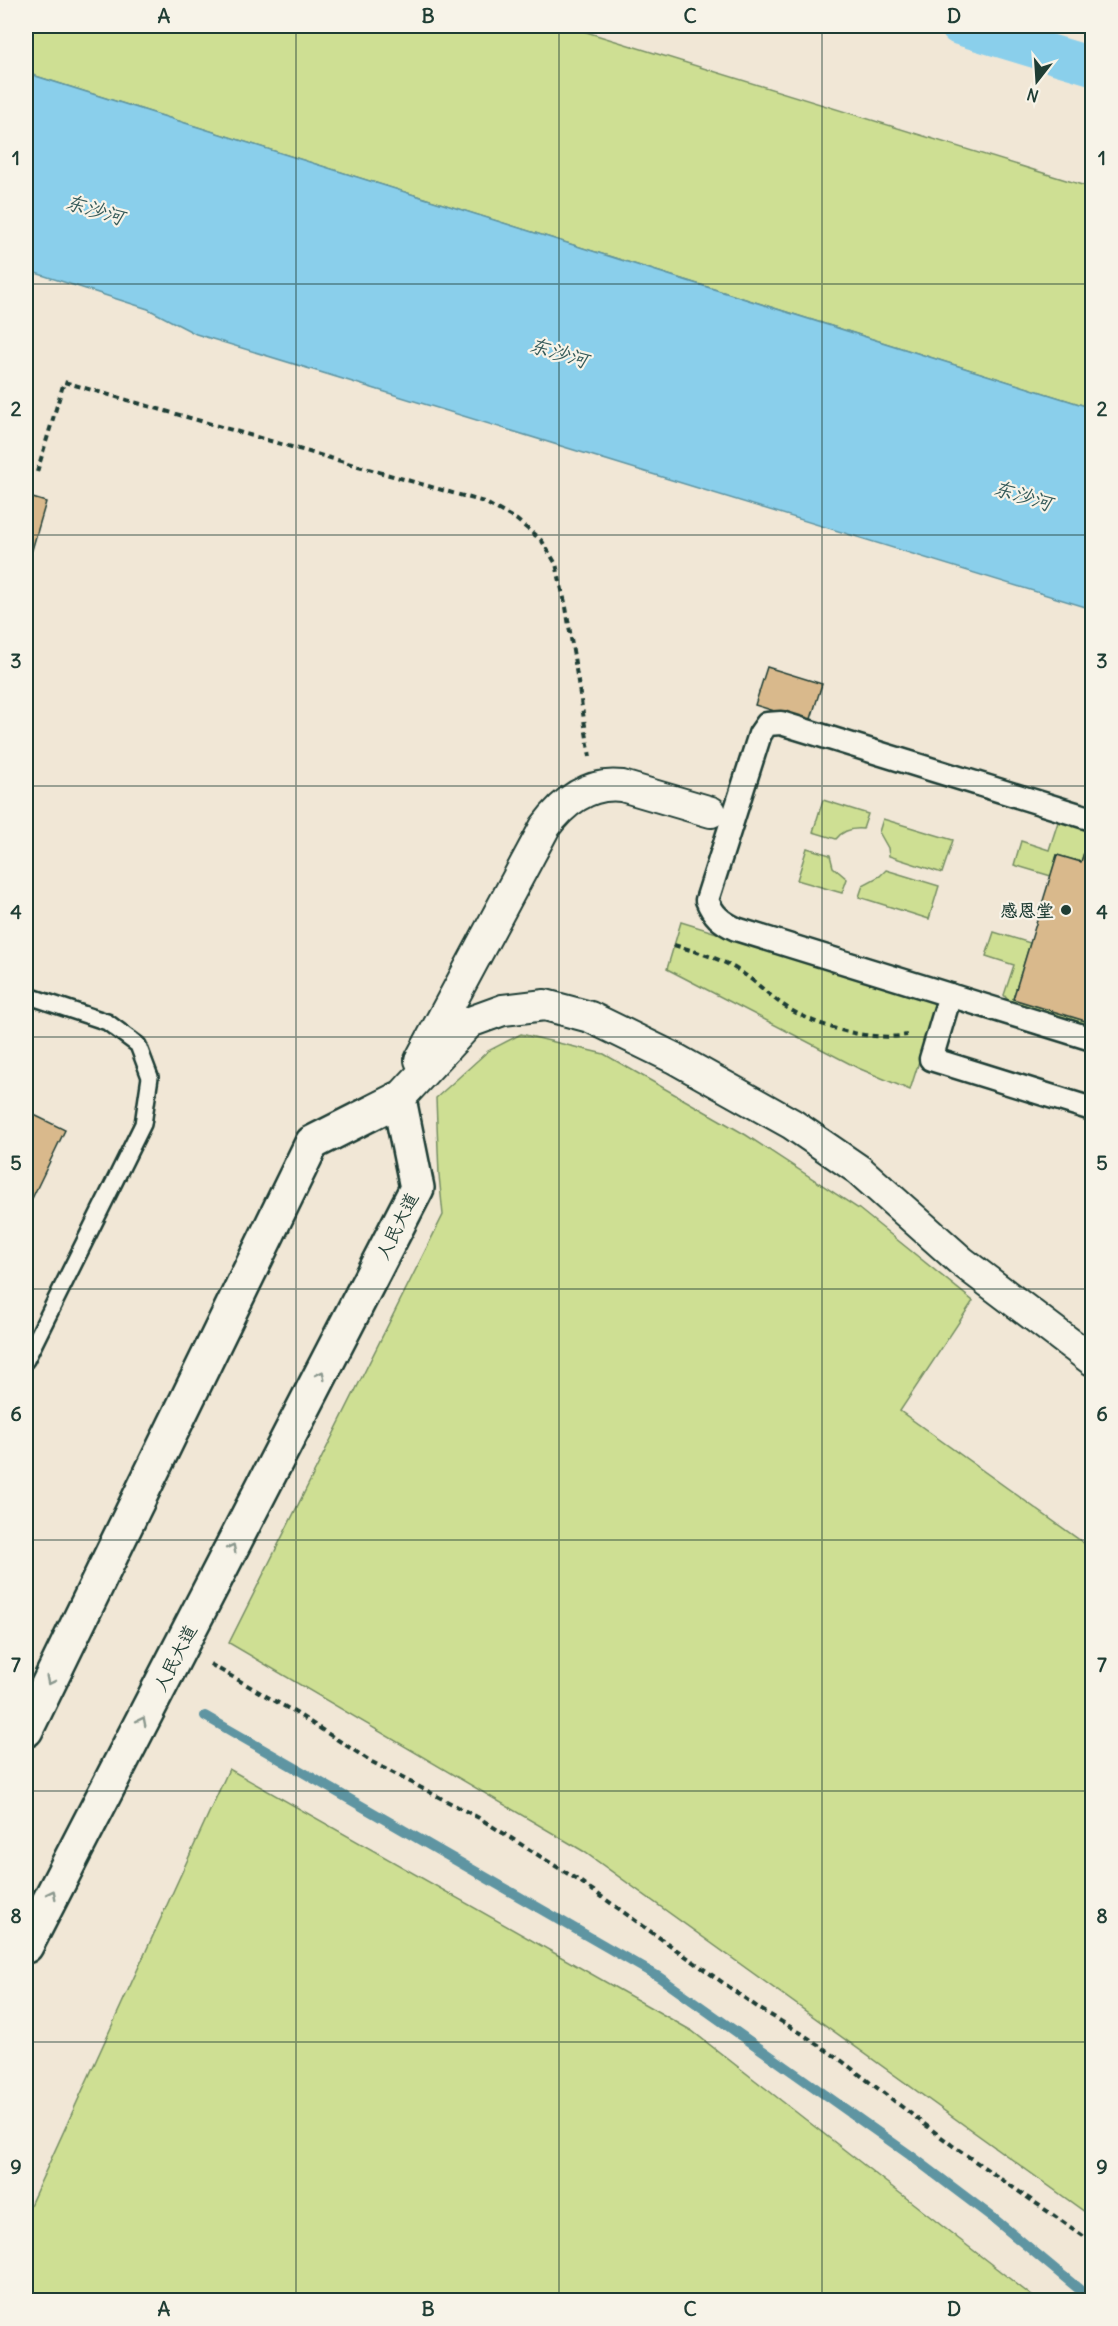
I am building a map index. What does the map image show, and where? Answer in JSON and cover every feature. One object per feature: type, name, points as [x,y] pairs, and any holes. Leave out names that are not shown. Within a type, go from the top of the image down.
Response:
[{"type":"street","points":[[1092,819],[781,723],[767,724],[760,734],[722,816],[707,900],[712,912],[723,922],[736,929],[1092,1039]]},
{"type":"street","points":[[399,1100],[545,827],[567,802],[607,784],[622,786],[722,816]]},
{"type":"street","points":[[950,995],[931,1059],[1092,1109]]},
{"type":"street","points":[[26,1730],[312,1143],[399,1100],[470,1022],[503,1010],[545,1005],[590,1017],[674,1058],[792,1124],[859,1170],[961,1261],[1092,1360]]},
{"type":"street","name":"人民大道","points":[[26,1946],[417,1188],[399,1100]]},
{"type":"lane","points":[[26,995],[107,1022],[138,1045],[150,1077],[143,1124],[26,1360]]},
{"type":"path","points":[[37,472],[64,382],[484,502],[517,520],[542,542],[556,564],[566,607],[594,788]]},
{"type":"path","points":[[674,945],[721,960],[748,977],[784,1006],[813,1021],[832,1027],[881,1037],[899,1037],[940,1029]]},
{"type":"path","points":[[180,1647],[296,1713],[372,1762],[479,1818],[581,1882],[760,2009],[842,2061],[952,2146],[1092,2242]]},
{"type":"green space","points":[[26,26],[567,26],[1092,188],[1092,408],[26,73]]},
{"type":"green space","points":[[823,800],[868,814],[863,829],[848,830],[836,839],[813,832]]},
{"type":"green space","points":[[883,819],[953,840],[942,873],[889,856],[888,848],[879,832]]},
{"type":"green space","points":[[1059,819],[1092,829],[1092,839],[1089,838],[1081,862],[1057,855],[1051,876],[1014,865],[1021,841],[1049,850]]},
{"type":"green space","points":[[807,848],[830,855],[833,867],[847,879],[842,893],[797,880]]},
{"type":"green space","points":[[886,870],[939,886],[929,919],[859,897],[863,885]]},
{"type":"green space","points":[[681,922],[938,1001],[910,1090],[858,1068],[667,969]]},
{"type":"green space","points":[[994,932],[1030,943],[1013,999],[1092,1023],[1092,1030],[1010,1003],[1004,995],[1014,965],[986,956]]},
{"type":"green space","points":[[521,1034],[604,1054],[746,1135],[859,1209],[973,1301],[900,1411],[1092,1549],[1092,2217],[583,1851],[229,1643],[443,1215],[436,1098],[488,1051]]},
{"type":"green space","points":[[229,1769],[692,2031],[1037,2300],[26,2300],[26,2214]]},
{"type":"water","name":"东沙河","points":[[26,73],[1092,408],[1092,609],[196,334],[148,309],[26,270]]},
{"type":"building","points":[[26,496],[46,502],[32,550],[26,548]]},
{"type":"building","points":[[767,667],[822,684],[810,722],[755,705]]},
{"type":"building","name":"感恩堂","points":[[1089,837],[1092,839],[1092,1023],[1013,999],[1057,855],[1081,862]]},
{"type":"building","points":[[26,1111],[65,1130],[26,1211]]},
{"type":"waterway","points":[[959,26],[1092,66]]},
{"type":"waterway","points":[[205,1716],[659,1977],[910,2155],[992,2217],[1092,2300]]},
{"type":"place","name":"感恩堂","points":[[1066,910]]}]
